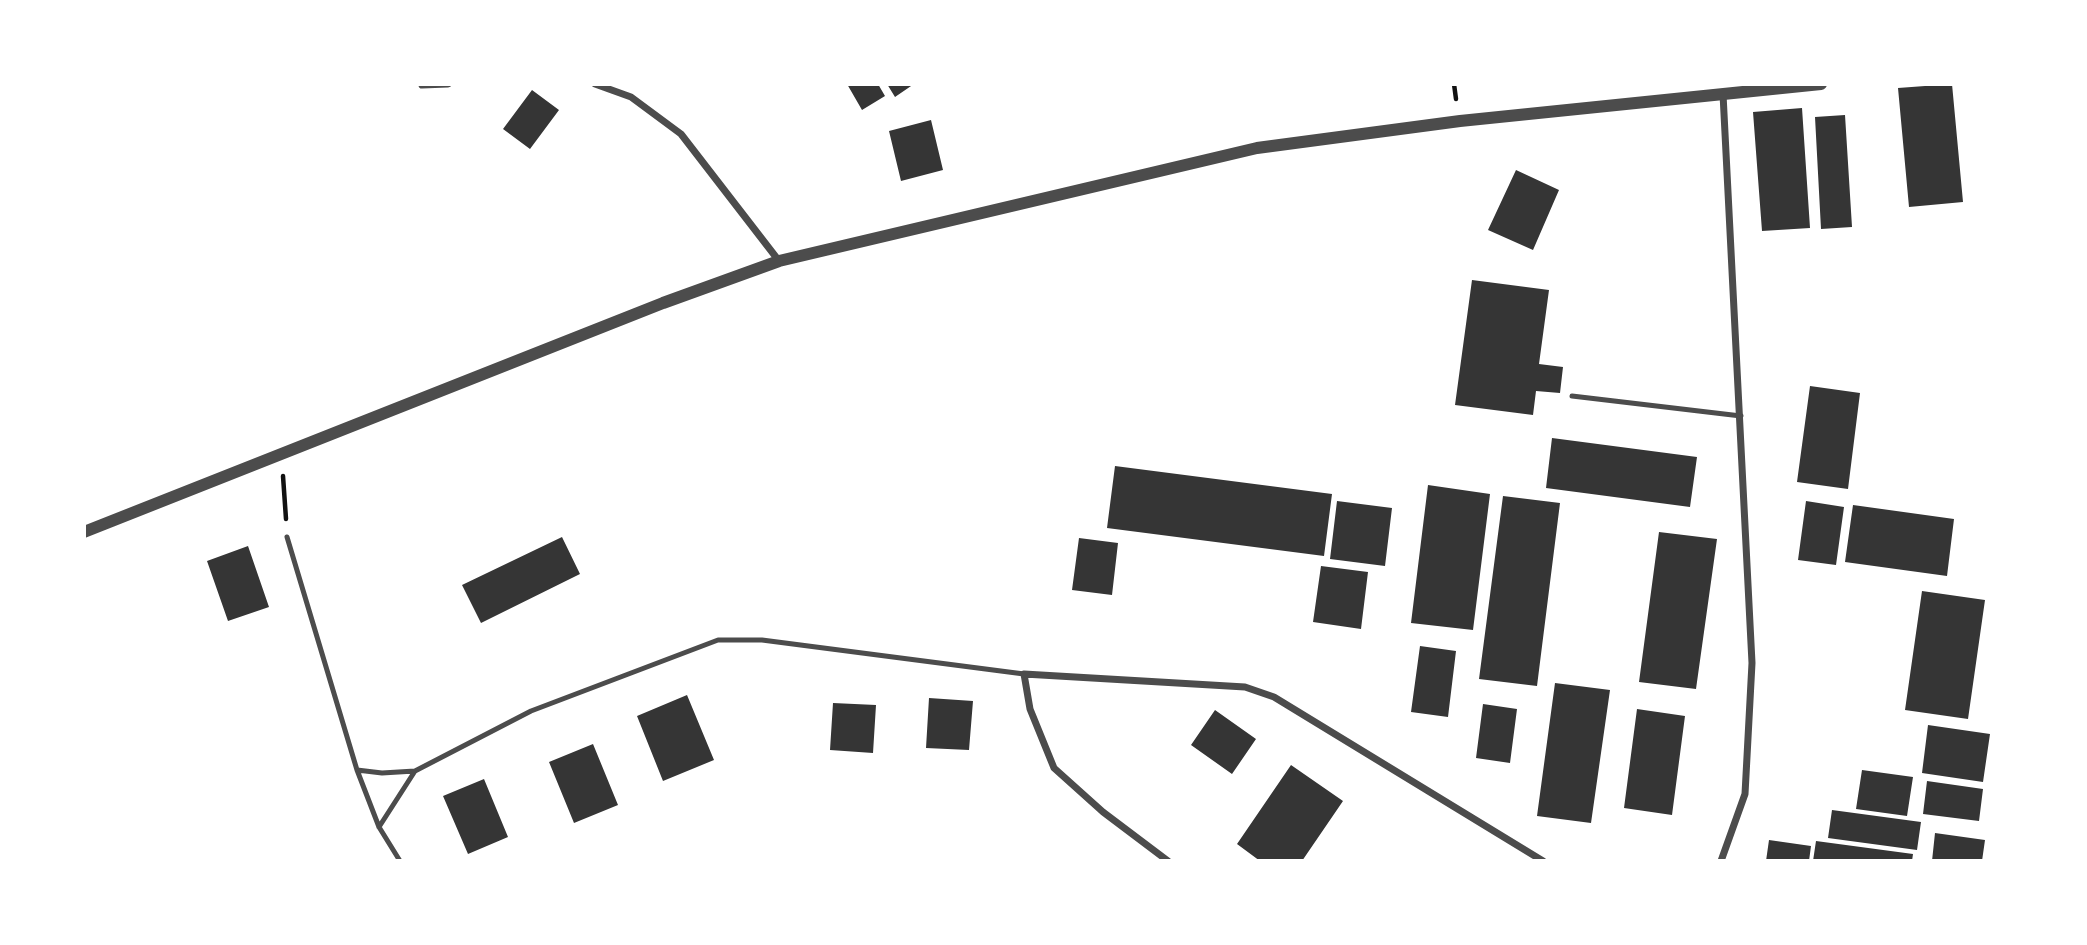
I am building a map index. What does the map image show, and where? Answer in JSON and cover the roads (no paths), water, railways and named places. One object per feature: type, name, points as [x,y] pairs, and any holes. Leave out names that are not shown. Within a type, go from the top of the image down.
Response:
[{"type":"street","points":[[422,85],[448,84]]},
{"type":"street","points":[[595,84],[631,97],[681,134],[779,261]]},
{"type":"street","points":[[84,532],[650,307],[779,261],[1257,148],[1460,121],[1821,84]]},
{"type":"street","points":[[1721,861],[1745,794],[1752,663],[1723,93]]},
{"type":"street","points":[[1168,861],[1103,812],[1054,768],[1030,709],[1024,674],[1245,687],[1265,694],[1473,816],[1543,861]]},
{"type":"lane","points":[[1572,396],[1741,416]]},
{"type":"lane","points":[[287,537],[357,770],[379,827],[400,861]]},
{"type":"lane","points":[[357,770],[382,773],[415,771],[531,712],[718,640],[762,640],[1024,674]]},
{"type":"lane","points":[[379,827],[415,771]]}]
